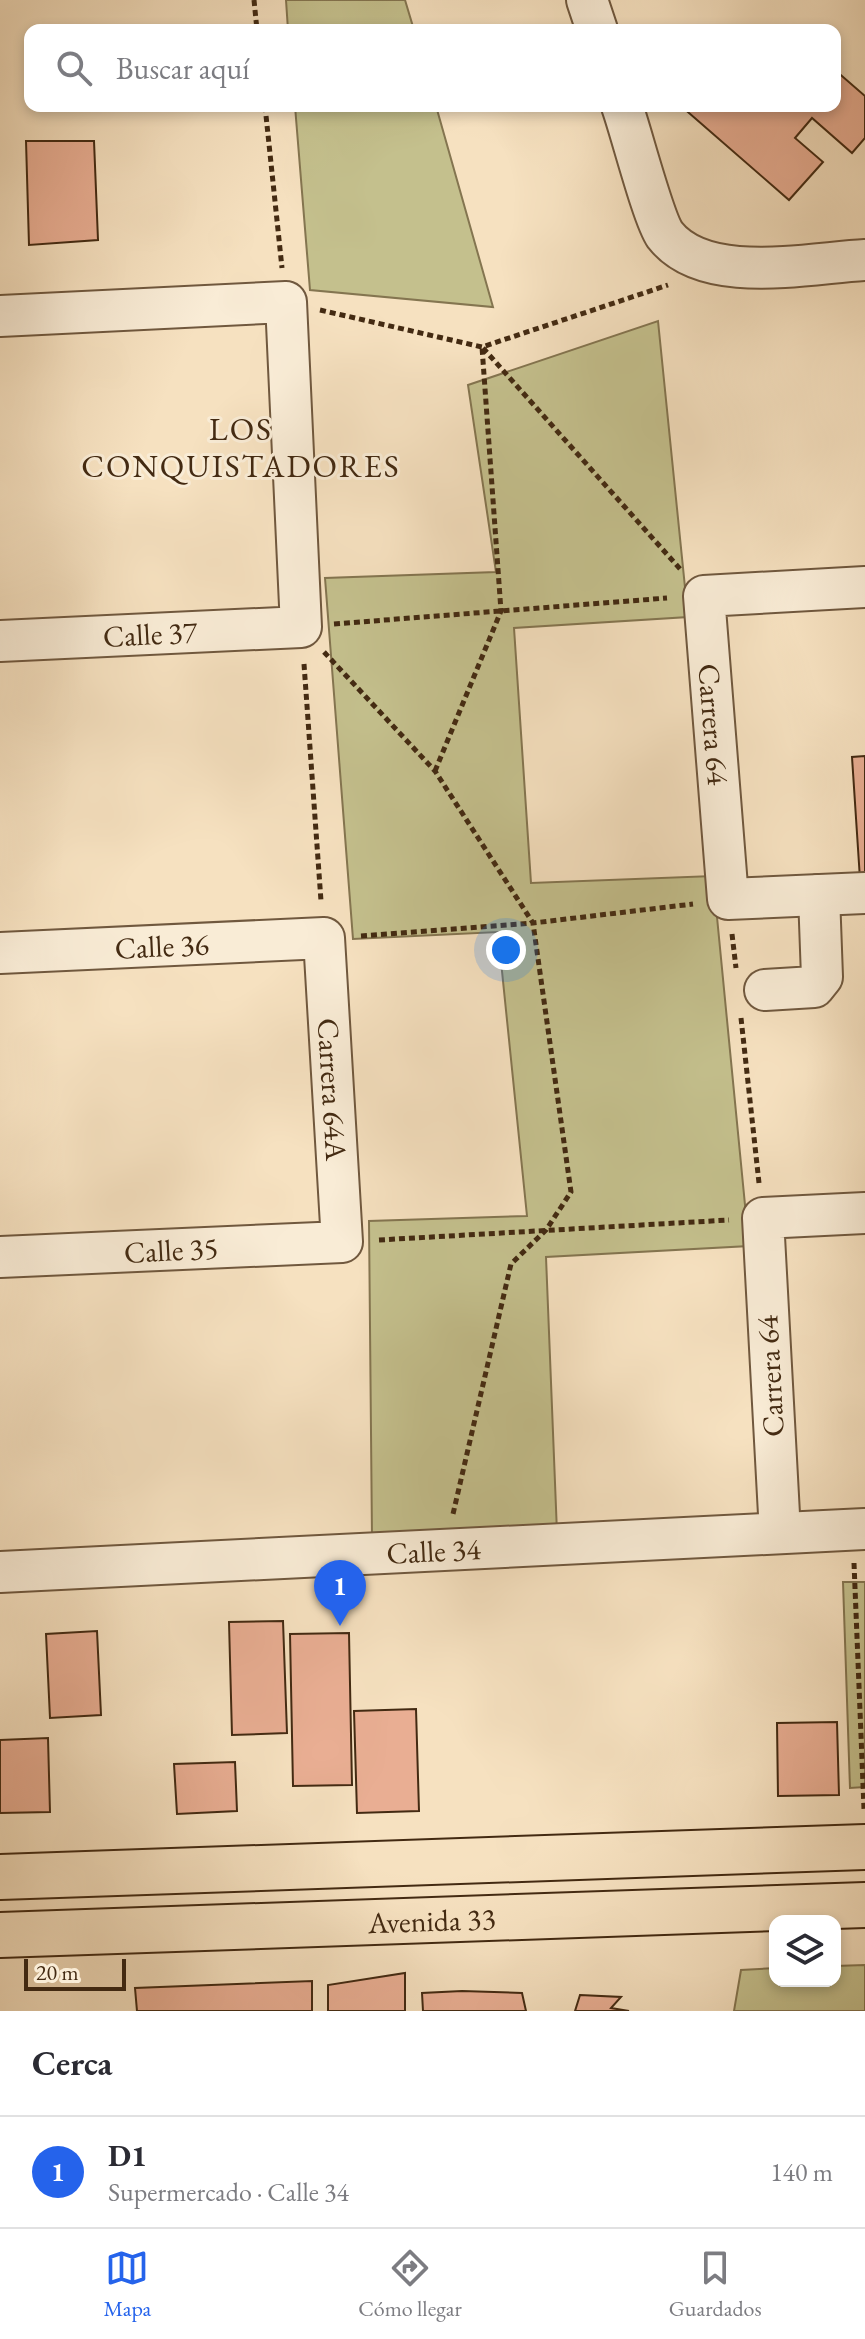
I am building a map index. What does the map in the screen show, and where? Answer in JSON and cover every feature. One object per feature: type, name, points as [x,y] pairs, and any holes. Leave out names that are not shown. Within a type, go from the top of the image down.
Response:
[{"type":"main road","name":"Avenida 33","points":[[0,1877],[865,1847]]},
{"type":"main road","name":"Avenida 33","points":[[0,1935],[865,1905]]},
{"type":"street","points":[[587,0],[595,24]]},
{"type":"street","points":[[624,112],[664,233],[683,272],[865,260]]},
{"type":"street","points":[[0,316],[286,302],[301,627]]},
{"type":"street","points":[[704,596],[865,587]]},
{"type":"street","name":"Carrera 64","points":[[704,596],[728,899]]},
{"type":"street","name":"Calle 37","points":[[0,641],[301,627]]},
{"type":"street","points":[[728,899],[865,893]]},
{"type":"street","points":[[747,990],[814,987],[819,984],[822,977],[819,895]]},
{"type":"street","name":"Calle 36","points":[[0,953],[324,938]]},
{"type":"street","name":"Carrera 64A","points":[[324,938],[342,1242]]},
{"type":"street","points":[[763,1218],[865,1213]]},
{"type":"street","name":"Carrera 64","points":[[763,1218],[780,1533]]},
{"type":"street","name":"Calle 35","points":[[0,1257],[342,1242]]},
{"type":"street","name":"Calle 34","points":[[0,1572],[859,1530]]},
{"type":"path","points":[[254,0],[256,24]]},
{"type":"path","points":[[266,112],[286,302],[482,347],[683,272]]},
{"type":"path","points":[[482,347],[704,596]]},
{"type":"path","points":[[435,771],[501,611],[482,347]]},
{"type":"path","points":[[301,627],[704,596]]},
{"type":"path","points":[[301,627],[435,771],[533,923],[571,1192],[546,1230],[511,1264],[444,1550]]},
{"type":"path","points":[[301,627],[324,938],[533,923],[728,899],[747,990],[763,1218],[342,1242]]},
{"type":"path","points":[[859,1530],[864,1809]]},
{"type":"shaded area","points":[[286,0],[405,0],[412,24],[288,24]]},
{"type":"shaded area","points":[[295,112],[438,112],[493,307],[310,290]]},
{"type":"shaded area","points":[[658,321],[688,617],[514,628],[531,883],[713,876],[749,1246],[546,1257],[557,1533],[372,1538],[369,1221],[527,1216],[498,932],[353,939],[325,578],[496,572],[468,385]]},
{"type":"shaded area","points":[[843,1582],[865,1582],[865,1787],[850,1788]]},
{"type":"shaded area","points":[[865,1965],[865,2011],[734,2011],[741,1970],[769,1968],[769,1987],[841,1987],[841,1966]]},
{"type":"building","points":[[841,75],[865,96],[865,138],[852,153],[812,118],[795,138],[823,162],[789,200],[688,112],[841,112]]},
{"type":"building","points":[[26,141],[94,141],[98,240],[29,245]]},
{"type":"building","points":[[865,756],[865,879],[860,879],[852,757]]},
{"type":"building","points":[[283,1621],[287,1733],[232,1735],[229,1622]]},
{"type":"building","points":[[97,1631],[101,1715],[50,1718],[46,1634]]},
{"type":"building","points":[[349,1633],[352,1785],[293,1786],[290,1634]]},
{"type":"building","points":[[416,1709],[419,1811],[357,1813],[354,1711]]},
{"type":"building","points":[[837,1722],[839,1795],[778,1796],[777,1723]]},
{"type":"building","points":[[48,1738],[50,1812],[0,1813],[0,1740]]},
{"type":"building","points":[[235,1762],[237,1811],[177,1814],[174,1764]]},
{"type":"building","points":[[405,1973],[405,2011],[328,2011],[328,1985]]},
{"type":"building","points":[[312,1981],[312,2011],[137,2011],[135,1988]]},
{"type":"building","points":[[422,1993],[522,1993],[526,2011],[423,2011]]},
{"type":"building","points":[[580,1995],[621,1997],[611,2008],[629,2011],[575,2011]]},
{"type":"place","name":"D1","points":[[340,1626]]},
{"type":"district","name":"LOS CONQUISTADORES","points":[[241,448]]}]
